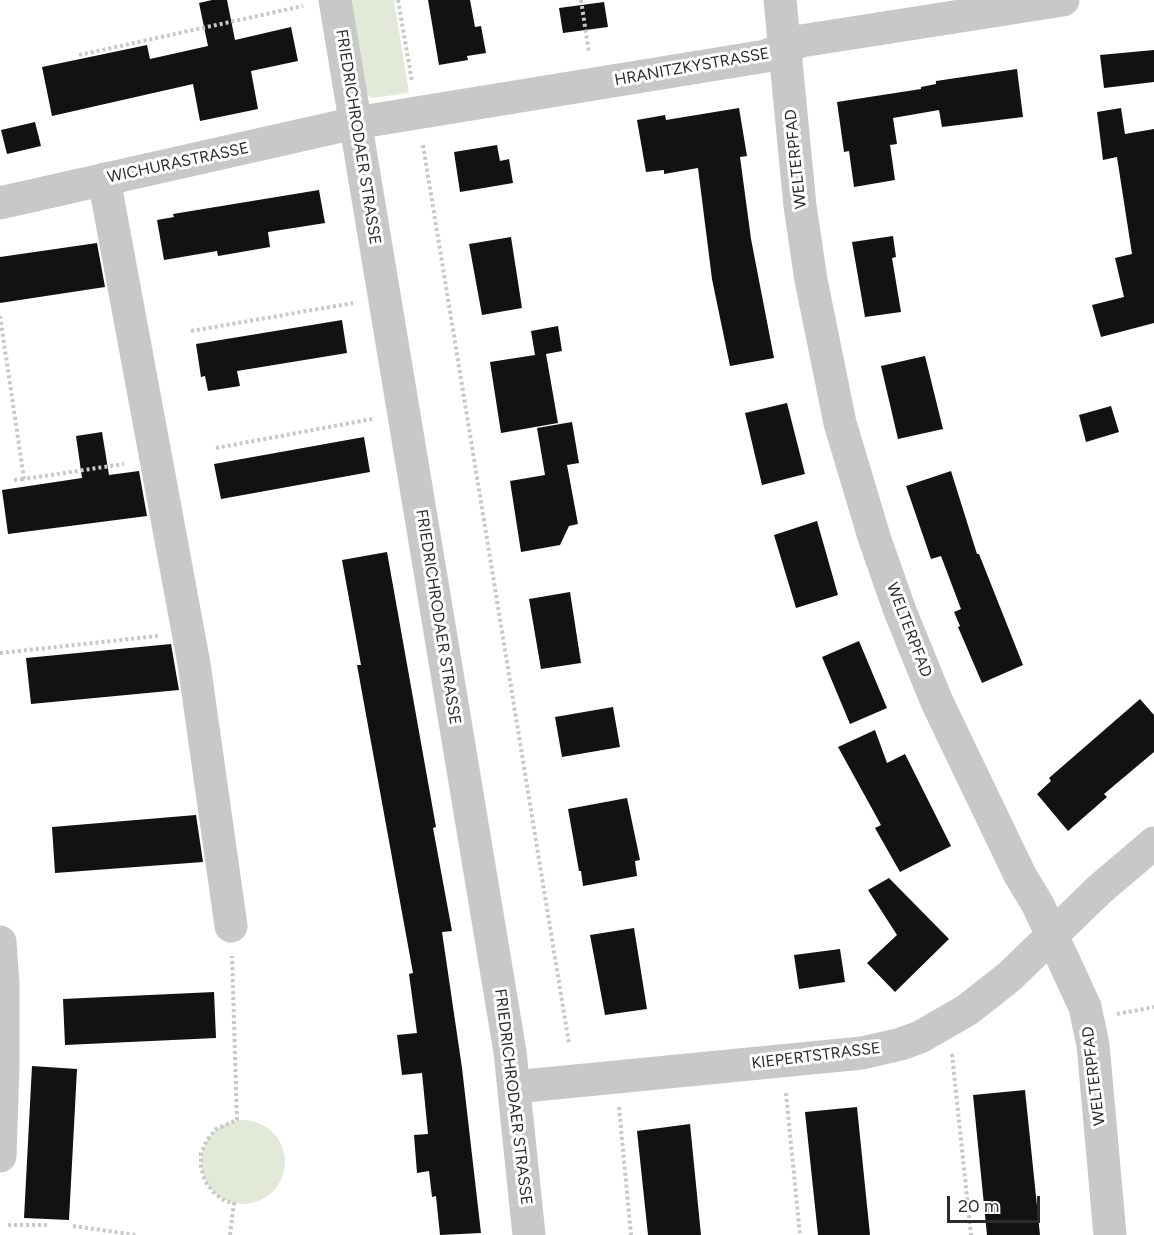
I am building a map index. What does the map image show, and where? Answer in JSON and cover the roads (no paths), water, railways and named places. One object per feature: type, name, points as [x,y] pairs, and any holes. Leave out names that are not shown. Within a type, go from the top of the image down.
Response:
[{"type":"street","name":"WELTERPFAD","points":[[780,0],[800,206],[811,280],[840,423],[875,540],[900,611],[937,702],[1020,874],[1038,905],[1075,984],[1089,1023],[1110,1235]]},
{"type":"street","name":"HRANITZKYSTRASSE","points":[[355,123],[766,57],[801,40],[1063,0]]},
{"type":"street","name":"FRIEDRICHRODAER STRASSE","points":[[321,2],[355,123],[514,1088],[530,1235]]},
{"type":"street","name":"WICHURASTRASSE","points":[[0,202],[355,123]]},
{"type":"street","points":[[104,179],[189,633],[231,926]]},
{"type":"street","name":"KIEPERTSTRASSE","points":[[514,1088],[862,1053],[920,1037],[967,1010],[1009,977],[1100,889],[1154,843]]},
{"type":"street","points":[[0,942],[3,1019],[0,1156]]}]
